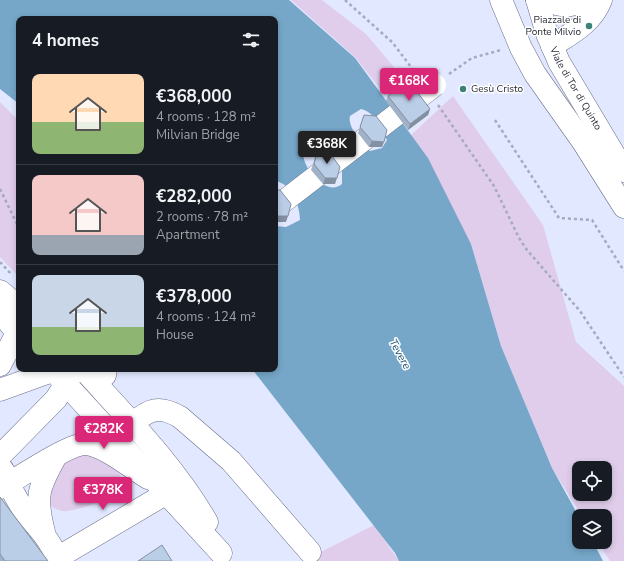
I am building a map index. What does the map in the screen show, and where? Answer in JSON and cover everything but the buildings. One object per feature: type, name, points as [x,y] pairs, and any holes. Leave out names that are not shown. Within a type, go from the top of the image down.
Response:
[{"type":"street","name":"Viale di Tor di Quinto","points":[[501,0],[511,49],[541,85],[583,142],[624,207]]},
{"type":"street","points":[[537,0],[566,6],[592,0]]},
{"type":"street","name":"Viale di Tor di Quinto","points":[[537,0],[552,46],[562,67],[624,172]]},
{"type":"street","points":[[552,46],[586,23],[596,12],[601,0]]},
{"type":"street","points":[[278,206],[431,90]]},
{"type":"street","points":[[7,284],[16,301]]},
{"type":"street","points":[[0,312],[16,332]]},
{"type":"street","points":[[0,365],[16,337]]},
{"type":"street","points":[[61,372],[223,557]]},
{"type":"street","points":[[0,390],[61,372]]},
{"type":"street","points":[[0,456],[56,399],[61,372]]},
{"type":"street","points":[[86,372],[165,462],[191,497],[210,529],[223,557]]},
{"type":"street","points":[[132,424],[151,410],[170,412],[180,417],[231,461],[310,552]]},
{"type":"street","points":[[4,486],[56,456],[79,445],[94,446],[163,489]]},
{"type":"street","points":[[44,533],[39,510],[38,494],[56,456]]},
{"type":"street","points":[[0,463],[4,486],[44,533],[58,560],[163,489]]},
{"type":"path","points":[[345,0],[392,42],[431,90],[441,109],[494,186],[519,238],[527,250],[580,311],[624,377]]},
{"type":"path","points":[[431,90],[472,58],[511,49]]},
{"type":"path","points":[[495,120],[559,218],[592,220],[624,271]]},
{"type":"path","points":[[0,189],[16,222]]},
{"type":"path","points":[[0,262],[7,284]]},
{"type":"shaded area","points":[[291,0],[322,0],[366,34],[404,79],[385,95],[355,57]]},
{"type":"shaded area","points":[[453,96],[543,225],[576,342],[624,386],[624,561],[610,561],[602,549],[612,549],[612,509],[578,509],[573,501],[612,501],[612,461],[572,461],[572,500],[552,468],[501,346],[471,244],[411,135]]},
{"type":"shaded area","points":[[0,102],[16,118],[16,274],[0,257]]},
{"type":"shaded area","points":[[79,454],[91,456],[108,464],[119,473],[121,481],[118,488],[110,495],[99,501],[76,509],[65,511],[58,510],[50,505],[49,501],[53,482],[65,461]]},
{"type":"shaded area","points":[[374,525],[399,561],[303,561]]},
{"type":"water","name":"Tevere","points":[[0,0],[289,0],[355,58],[428,158],[471,244],[501,346],[552,468],[575,509],[572,509],[572,549],[597,549],[603,561],[399,561],[395,553],[254,372],[278,372],[278,226],[286,227],[300,220],[300,214],[294,196],[286,186],[278,182],[278,16],[16,16],[16,102],[0,89]],"holes":[[[361,109],[370,113],[380,126],[387,140],[382,148],[370,151],[359,140],[353,130],[350,120],[350,116]],[[314,136],[330,139],[342,158],[342,184],[334,187],[325,186],[317,180],[310,171],[305,161],[303,151],[306,142]]]},
{"type":"place","name":"Piazzale di Ponte Milvio","points":[[589,26]]},
{"type":"place","name":"Gesù Cristo","points":[[463,89]]}]
